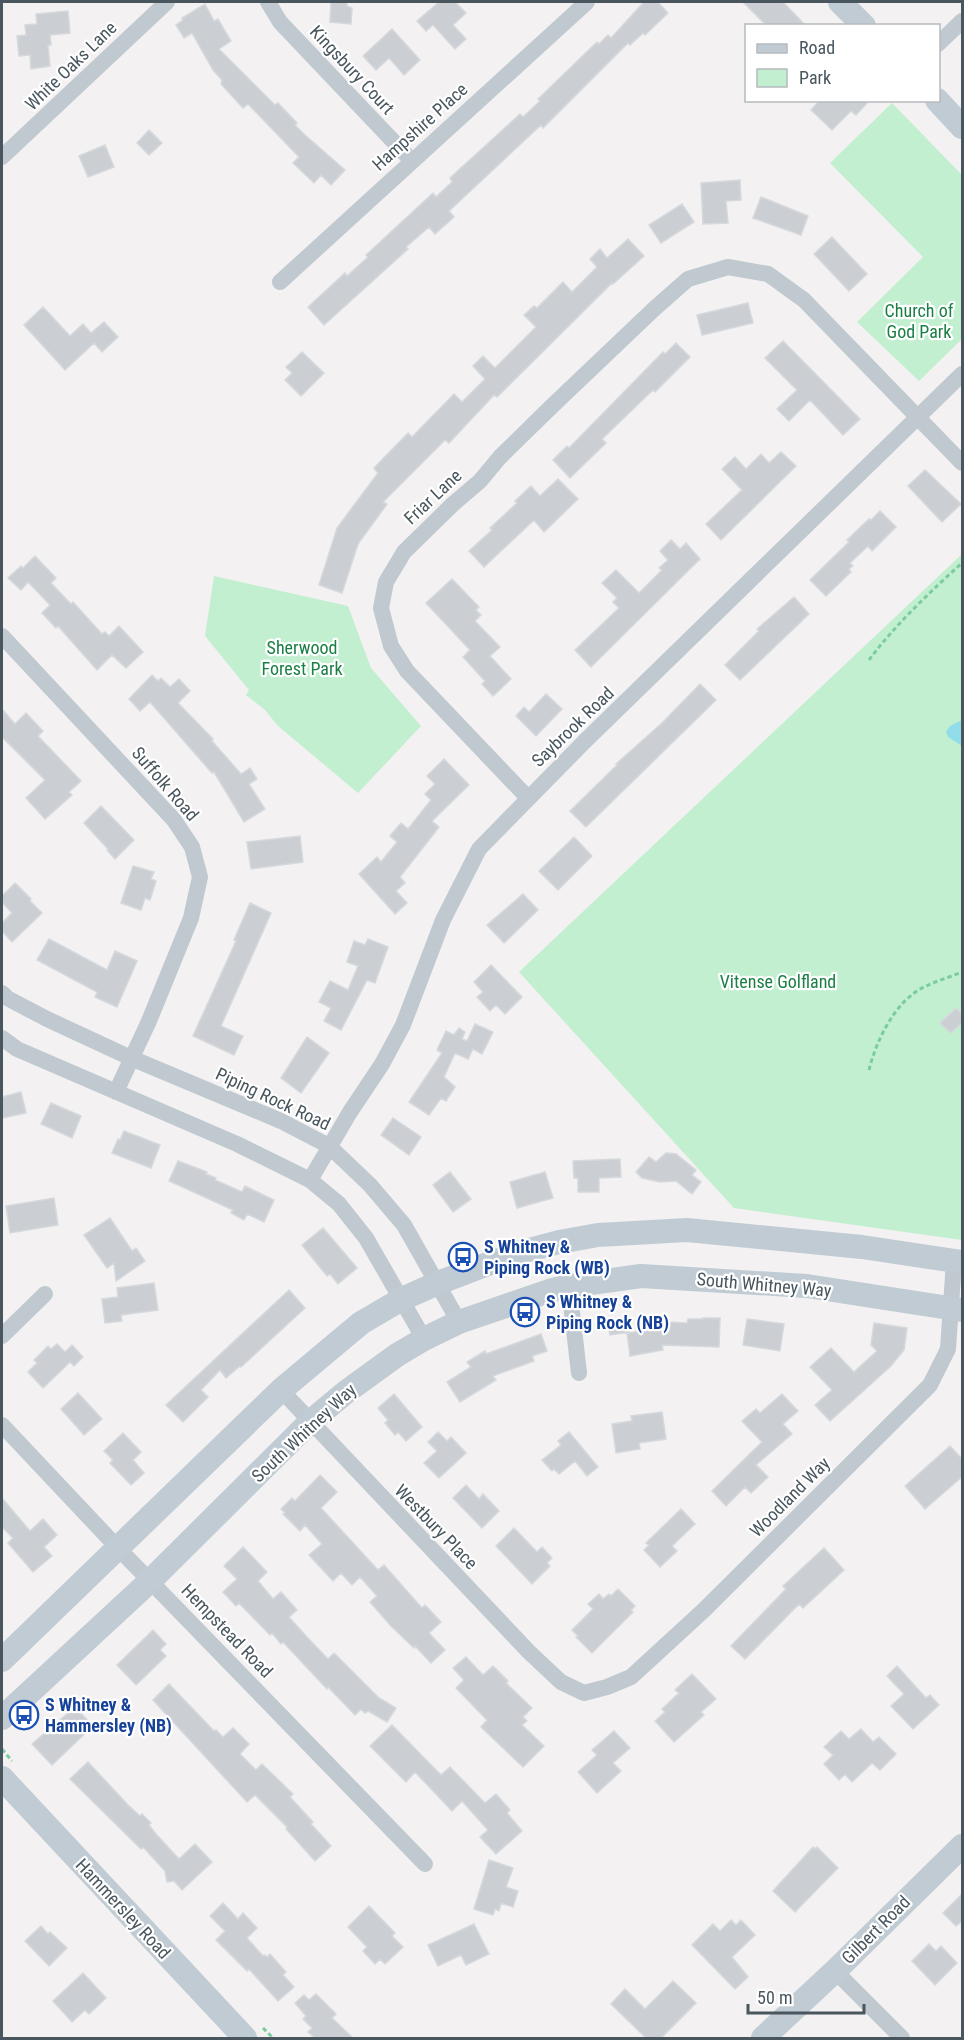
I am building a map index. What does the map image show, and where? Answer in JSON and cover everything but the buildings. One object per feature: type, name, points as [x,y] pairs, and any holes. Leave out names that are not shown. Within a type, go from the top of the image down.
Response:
[{"type":"main road","points":[[840,2],[862,24]]},
{"type":"main road","points":[[939,102],[963,127]]},
{"type":"main road","points":[[2,1660],[281,1390],[361,1323],[402,1299],[438,1283],[514,1254],[559,1242],[598,1235],[687,1230],[862,1247],[958,1262]]},
{"type":"main road","name":"South Whitney Way","points":[[2,1718],[150,1581],[310,1422],[354,1385],[397,1355],[459,1322],[507,1304],[569,1286],[641,1276],[807,1286],[957,1310]]},
{"type":"main road","name":"Hammersley Road","points":[[2,1778],[245,2038]]},
{"type":"main road","name":"Gilbert Road","points":[[763,2038],[963,1846]]},
{"type":"street","name":"White Oaks Lane","points":[[2,157],[167,2]]},
{"type":"street","name":"Kingsbury Court","points":[[268,2],[280,22],[412,161]]},
{"type":"street","name":"Hampshire Place","points":[[280,282],[587,2]]},
{"type":"street","points":[[940,43],[963,21]]},
{"type":"street","name":"Friar Lane","points":[[528,798],[407,671],[391,646],[381,609],[386,582],[404,552],[654,309],[688,279],[729,267],[768,274],[804,300],[963,463]]},
{"type":"street","name":"Saybrook Road","points":[[310,1180],[382,1064],[403,1025],[443,920],[479,849],[528,798],[963,374]]},
{"type":"street","name":"Suffolk Road","points":[[2,636],[166,811],[192,847],[200,877],[191,918],[149,1021],[116,1092]]},
{"type":"street","name":"Piping Rock Road","points":[[3,998],[131,1058],[281,1120],[329,1146],[370,1185],[404,1225],[459,1322]]},
{"type":"street","points":[[2,1038],[17,1048],[237,1144],[310,1180],[339,1204],[366,1238],[424,1339]]},
{"type":"street","name":"Woodland Way","points":[[569,1686],[584,1693],[631,1677],[704,1610],[930,1385],[948,1349],[957,1310],[958,1262]]},
{"type":"street","points":[[569,1286],[579,1373]]},
{"type":"street","points":[[2,1336],[45,1294]]},
{"type":"street","name":"Westbury Place","points":[[281,1390],[529,1652],[561,1682],[569,1686]]},
{"type":"street","name":"Hempstead Road","points":[[2,1425],[117,1547],[425,1864]]},
{"type":"street","points":[[835,1971],[902,2038]]},
{"type":"path","points":[[869,660],[879,646],[963,563]]},
{"type":"path","points":[[869,1070],[874,1048],[900,1005],[922,988],[963,972]]},
{"type":"green space","name":"Church of God Park","points":[[892,103],[962,175],[962,339],[919,381],[857,322],[923,257],[830,163]]},
{"type":"green space","name":"Vitense Golfland","points":[[962,554],[962,1240],[734,1208],[519,972]]},
{"type":"green space","name":"Sherwood Forest Park","points":[[214,576],[348,606],[371,668],[421,726],[358,793],[278,726],[265,710],[246,695],[249,690],[205,636]]},
{"type":"water","points":[[962,720],[962,746],[948,737],[946,732],[950,726]]},
{"type":"place","name":"S Whitney & Piping Rock (WB)","points":[[463,1257]]},
{"type":"place","name":"S Whitney & Piping Rock (NB)","points":[[525,1312]]},
{"type":"place","name":"S Whitney & Hammersley (NB)","points":[[24,1715]]}]
